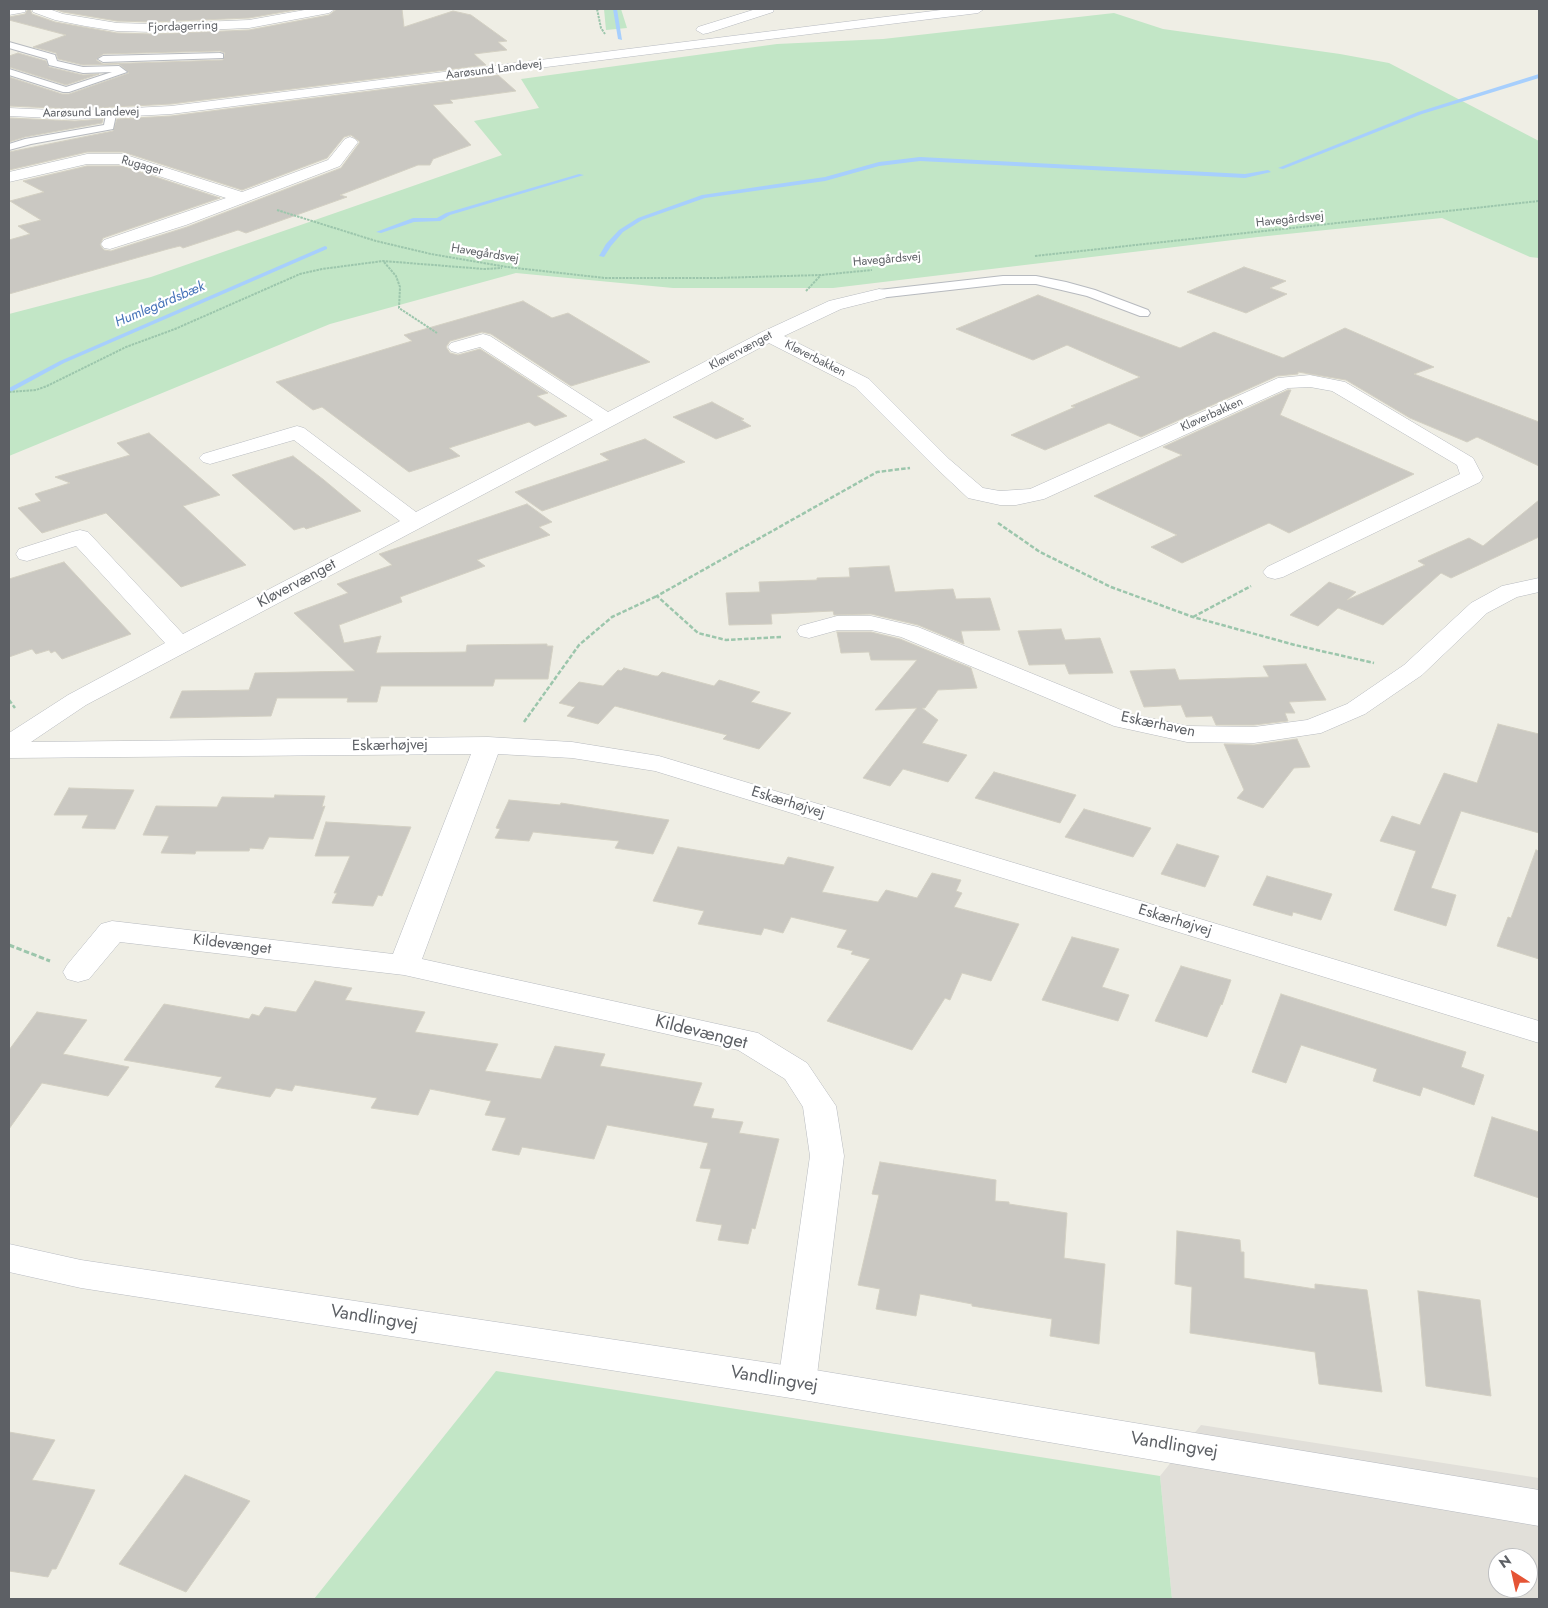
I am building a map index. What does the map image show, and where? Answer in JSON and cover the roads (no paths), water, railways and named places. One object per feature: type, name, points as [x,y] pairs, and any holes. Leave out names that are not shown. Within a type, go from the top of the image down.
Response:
[{"type":"street","points":[[9,11],[20,9]]},
{"type":"street","name":"Fjordagerring","points":[[38,9],[60,17],[86,22],[117,27],[154,28],[249,24],[329,9]]},
{"type":"street","points":[[703,30],[768,9]]},
{"type":"street","name":"Aarøsund Landevej","points":[[9,112],[111,115],[171,110],[978,9]]},
{"type":"street","points":[[110,244],[180,221],[334,164],[350,142]]},
{"type":"street","name":"Rugager","points":[[9,178],[87,159],[123,159],[243,198]]},
{"type":"street","name":"Kløvervænget","points":[[9,745],[77,700],[770,336],[835,306],[879,294]]},
{"type":"street","name":"Kløverbakken","points":[[770,336],[862,383],[942,464],[976,493],[1016,498],[1036,494],[1285,382],[1310,380],[1338,386],[1466,462],[1472,477],[1275,572]]},
{"type":"street","points":[[458,347],[483,340],[608,421]]},
{"type":"street","points":[[210,458],[297,432],[415,522]]},
{"type":"street","points":[[27,554],[80,537],[180,645]]},
{"type":"street","name":"Eskærhaven","points":[[809,631],[837,623],[871,623],[908,632],[1123,720],[1186,734],[1254,735],[1312,727],[1356,709],[1413,670],[1478,608],[1510,591],[1539,585]]},
{"type":"street","points":[[404,965],[498,745]]},
{"type":"street","name":"Eskærhøjvej","points":[[9,750],[498,745],[572,750],[659,764],[1539,1032]]},
{"type":"street","name":"Kildevænget","points":[[78,972],[112,931],[404,965],[746,1041],[796,1071],[819,1106],[827,1156],[797,1383]]},
{"type":"street","name":"Vandlingvej","points":[[9,1258],[81,1274],[797,1383],[1539,1508]]},
{"type":"lane","points":[[9,45],[52,57],[43,66]]},
{"type":"lane","points":[[97,59],[220,56]]},
{"type":"lane","points":[[11,73],[69,59],[78,59]]},
{"type":"lane","points":[[11,73],[66,90],[122,72],[119,69],[82,70],[43,66]]},
{"type":"lane","points":[[9,147],[29,141],[109,127],[111,115]]},
{"type":"lane","points":[[879,294],[1003,280],[1036,280],[1091,293],[1144,313]]},
{"type":"waterway","name":"Humlegårdsbæk","points":[[615,9],[620,39]]},
{"type":"waterway","points":[[1281,168],[1420,113],[1539,76]]},
{"type":"waterway","points":[[602,256],[608,245],[621,231],[640,219],[704,196],[825,179],[879,164],[920,159],[1245,176],[1268,172]]},
{"type":"waterway","name":"Humlegårdsbæk","points":[[379,232],[413,220],[438,220],[448,214],[581,175]]},
{"type":"waterway","name":"Humlegårdsbæk","points":[[9,391],[62,362],[325,248]]}]
